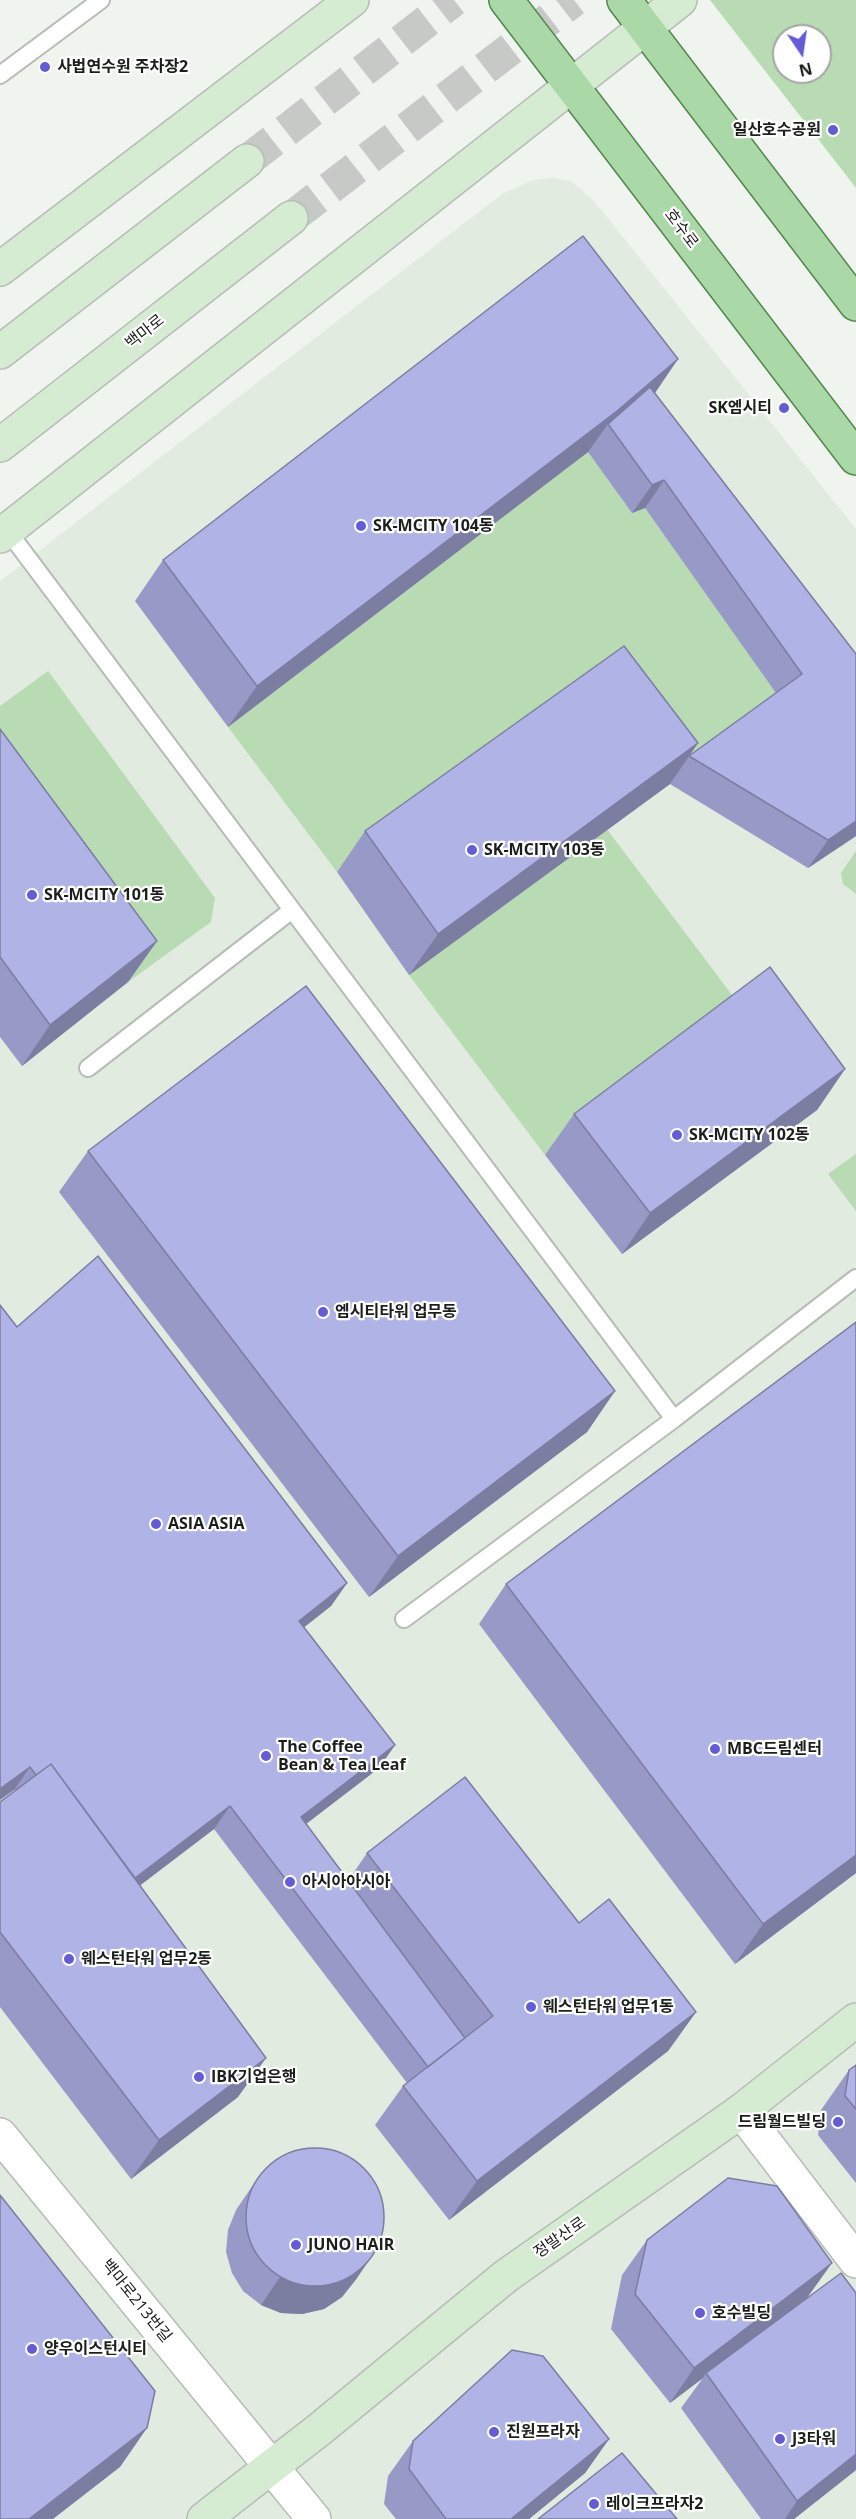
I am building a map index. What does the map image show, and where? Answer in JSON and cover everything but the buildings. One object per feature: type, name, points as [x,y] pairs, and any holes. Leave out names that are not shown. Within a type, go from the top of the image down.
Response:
[{"type":"main road","points":[[0,269],[352,0]]},
{"type":"main road","name":"호수로","points":[[506,0],[856,458]]},
{"type":"main road","points":[[624,0],[856,304]]},
{"type":"main road","points":[[4,533],[680,0]]},
{"type":"main road","points":[[0,352],[246,160]]},
{"type":"main road","name":"백마로","points":[[0,445],[291,218]]},
{"type":"main road","name":"정발산로","points":[[204,2519],[272,2467],[506,2276],[741,2111],[856,2020]]},
{"type":"street","points":[[741,2111],[856,2262]]},
{"type":"street","name":"백마로213번길","points":[[0,2135],[272,2467]]},
{"type":"street","points":[[272,2467],[314,2519]]},
{"type":"lane","points":[[0,75],[101,0]]},
{"type":"lane","points":[[4,533],[292,910],[674,1419]]},
{"type":"lane","points":[[88,1068],[292,910]]},
{"type":"lane","points":[[404,1619],[674,1419],[856,1278]]},
{"type":"shaded area","points":[[553,178],[571,181],[594,201],[856,529],[856,2519],[0,2519],[0,581],[502,194],[533,180]]},
{"type":"green space","name":"일산호수공원","points":[[710,0],[856,0],[856,188],[775,84],[832,84],[832,24],[772,24],[772,80]]},
{"type":"green space","points":[[588,452],[632,513],[645,508],[783,702],[670,784],[595,687],[337,872],[228,727]]},
{"type":"green space","points":[[48,671],[215,898],[211,922],[128,982],[0,808],[0,706]]},
{"type":"green space","points":[[606,828],[742,1008],[545,1155],[409,975]]},
{"type":"green space","points":[[856,851],[856,894],[843,884],[841,873]]},
{"type":"green space","points":[[856,1154],[856,1211],[828,1174]]},
{"type":"tunnel","points":[[247,161],[454,0]]},
{"type":"tunnel","points":[[291,218],[574,0]]},
{"type":"place","name":"사법연수원 주차장2","points":[[45,67]]},
{"type":"place","name":"일산호수공원","points":[[833,130]]},
{"type":"place","name":"SK엠시티","points":[[784,408]]},
{"type":"place","name":"SK-MCITY 104동","points":[[361,526]]},
{"type":"place","name":"SK-MCITY 103동","points":[[472,850]]},
{"type":"place","name":"SK-MCITY 101동","points":[[32,895]]},
{"type":"place","name":"SK-MCITY 102동","points":[[677,1135]]},
{"type":"place","name":"엠시티타워 업무동","points":[[323,1312]]},
{"type":"place","name":"ASIA ASIA","points":[[156,1524]]},
{"type":"place","name":"MBC드림센터","points":[[715,1749]]},
{"type":"place","name":"The Coffee Bean & Tea Leaf","points":[[266,1756]]},
{"type":"place","name":"아시아아시아","points":[[290,1882]]},
{"type":"place","name":"웨스턴타워 업무2동","points":[[69,1959]]},
{"type":"place","name":"웨스턴타워 업무1동","points":[[531,2007]]},
{"type":"place","name":"IBK기업은행","points":[[199,2077]]},
{"type":"place","name":"드림월드빌딩","points":[[838,2122]]},
{"type":"place","name":"JUNO HAIR","points":[[296,2245]]},
{"type":"place","name":"호수빌딩","points":[[700,2313]]},
{"type":"place","name":"양우이스턴시티","points":[[32,2349]]},
{"type":"place","name":"진원프라자","points":[[494,2432]]},
{"type":"place","name":"J3타워","points":[[780,2439]]},
{"type":"place","name":"레이크프라자2","points":[[594,2504]]}]
